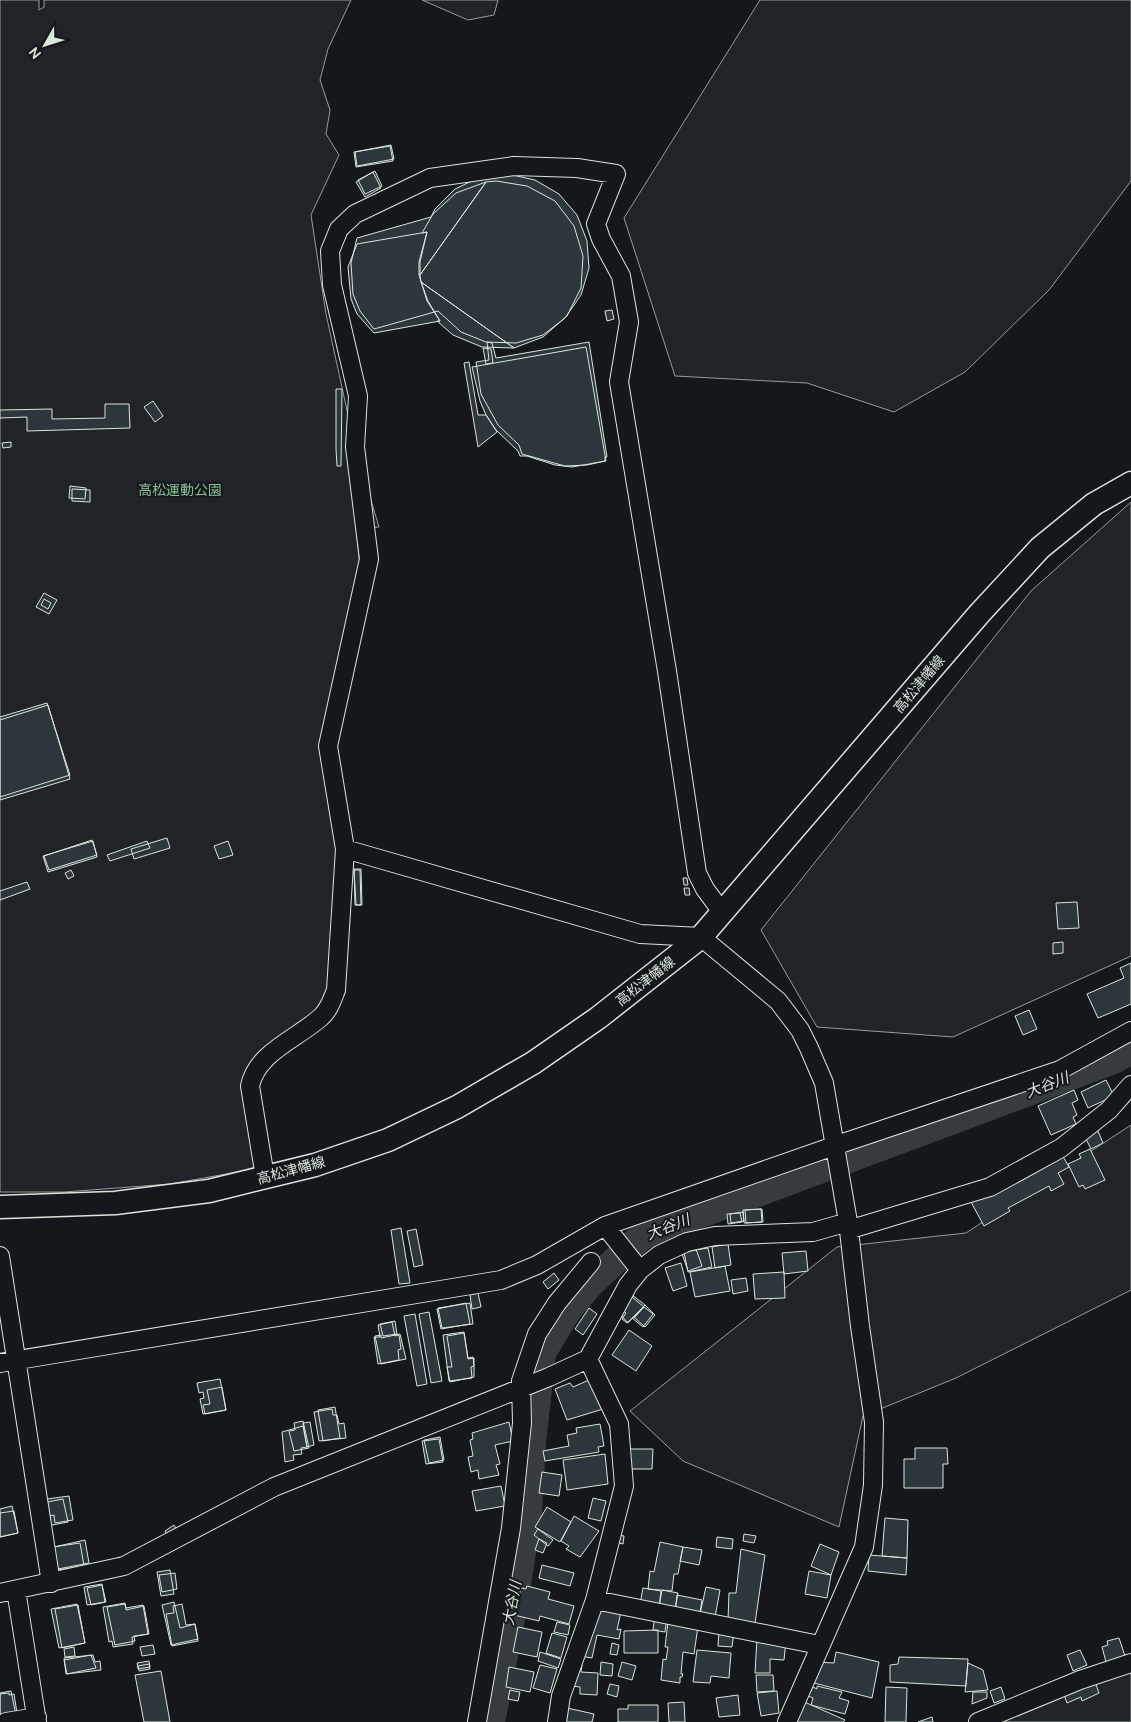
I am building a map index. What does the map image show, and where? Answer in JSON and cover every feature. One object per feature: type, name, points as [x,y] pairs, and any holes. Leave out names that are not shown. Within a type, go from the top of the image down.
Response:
[{"type":"main road","name":"高松津幡線","points":[[0,1207],[115,1203],[209,1191],[315,1165],[388,1140],[457,1107],[516,1074],[598,1018],[701,937],[979,614],[1040,548],[1094,504],[1131,483]]},
{"type":"street","points":[[266,1177],[250,1086],[252,1075],[261,1062],[322,1017],[331,1005],[336,990],[346,849],[328,746],[368,559],[354,448],[358,396],[332,285],[330,250],[339,229],[355,214],[430,178],[514,166],[577,168],[616,174],[596,224],[601,239],[621,276],[629,322],[619,382],[667,671],[697,873],[705,889],[722,912]]},
{"type":"street","points":[[346,849],[480,890],[640,934],[701,937],[778,1001],[800,1030],[824,1083],[848,1226],[874,1422],[873,1484],[864,1547],[819,1645],[787,1722]]},
{"type":"street","points":[[9,1362],[500,1280],[537,1265],[608,1229],[834,1147],[1060,1070],[1131,1031]]},
{"type":"street","points":[[6,1722],[37,1719],[8,1591],[124,1566],[274,1487],[549,1377],[588,1358],[628,1285],[636,1264],[687,1242],[716,1236],[814,1232],[848,1226],[990,1187],[1061,1148],[1109,1110],[1131,1085]]},
{"type":"street","points":[[608,1229],[636,1264]]},
{"type":"street","points":[[0,1256],[9,1362],[51,1583]]},
{"type":"street","points":[[477,1722],[511,1528],[522,1423],[524,1387],[521,1381],[537,1334],[557,1303],[591,1262]]},
{"type":"street","points":[[557,1722],[561,1696],[595,1600],[624,1486],[619,1424],[588,1358]]},
{"type":"street","points":[[595,1600],[819,1645]]},
{"type":"street","points":[[978,1722],[1080,1680],[1131,1663]]},
{"type":"green space","name":"高松運動公園","points":[[0,0],[39,0],[39,10],[44,7],[44,0],[351,0],[328,49],[320,80],[330,110],[326,134],[339,155],[311,215],[326,314],[355,447],[379,527],[356,529],[360,568],[321,744],[340,836],[327,1002],[252,1063],[260,1168],[170,1184],[64,1192],[0,1192]]},
{"type":"green space","points":[[422,0],[498,0],[494,15],[468,20]]},
{"type":"green space","points":[[760,0],[1131,0],[1131,181],[1049,290],[965,372],[894,412],[807,383],[675,376],[624,218]]},
{"type":"green space","points":[[1131,502],[1131,956],[953,1037],[817,1027],[761,930],[1031,591]]},
{"type":"green space","points":[[1131,1125],[1131,1290],[956,1378],[863,1416],[839,1527],[683,1461],[630,1411],[837,1247],[966,1233]]},
{"type":"green space","points":[[1131,1663],[1131,1722],[988,1722]]},
{"type":"building","points":[[391,145],[394,159],[357,166],[355,152]]},
{"type":"building","points":[[390,146],[393,161],[356,167],[354,152]]},
{"type":"building","points":[[375,171],[382,186],[365,194],[358,180]]},
{"type":"building","points":[[373,172],[381,188],[365,197],[356,182]]},
{"type":"building","points":[[508,174],[535,180],[559,194],[577,215],[587,241],[589,268],[581,295],[565,318],[543,335],[516,343],[486,342],[461,332],[438,311],[374,329],[360,311],[353,294],[351,263],[357,238],[431,217],[435,209],[455,189],[480,177]]},
{"type":"building","points":[[496,181],[527,186],[555,201],[574,226],[583,256],[581,288],[567,316],[543,337],[514,348],[421,282],[420,275],[486,182]]},
{"type":"building","points":[[486,182],[420,275],[420,262],[427,232],[422,233],[433,214],[456,193]]},
{"type":"building","points":[[427,232],[419,262],[419,275],[427,301],[440,321],[374,333],[357,314],[351,299],[348,267],[357,244]]},
{"type":"building","points":[[421,282],[514,348],[482,347],[453,335],[437,321],[440,321],[428,301]]},
{"type":"building","points":[[612,310],[614,319],[607,321],[605,311]]},
{"type":"building","points":[[487,342],[492,343],[496,358],[589,342],[607,457],[605,457],[605,461],[587,465],[565,466],[522,454],[519,445],[498,425],[481,394],[476,362],[489,360]]},
{"type":"building","points":[[586,347],[606,461],[572,467],[555,465],[527,456],[520,456],[518,451],[496,430],[486,415],[480,401],[472,367]]},
{"type":"building","points":[[483,348],[491,349],[493,363],[486,364]]},
{"type":"building","points":[[469,362],[478,415],[486,415],[497,432],[478,447],[464,363]]},
{"type":"building","points":[[336,389],[342,389],[341,466],[337,466]]},
{"type":"building","points":[[153,401],[163,416],[155,422],[144,407]]},
{"type":"building","points":[[105,404],[129,404],[130,428],[27,431],[27,417],[0,418],[0,410],[52,409],[52,419],[105,418]]},
{"type":"building","points":[[11,442],[11,447],[3,448],[2,443]]},
{"type":"building","points":[[70,486],[86,488],[85,499],[69,498]]},
{"type":"building","points":[[72,489],[90,490],[90,502],[72,501]]},
{"type":"building","points":[[44,593],[57,600],[49,614],[36,607]]},
{"type":"building","points":[[44,599],[51,603],[48,609],[41,605]]},
{"type":"building","points":[[47,703],[70,775],[0,797],[0,717]]},
{"type":"building","points":[[48,705],[70,779],[0,800],[0,720]]},
{"type":"building","points":[[167,838],[170,848],[134,859],[131,849]]},
{"type":"building","points":[[92,840],[97,855],[49,870],[44,856]]},
{"type":"building","points":[[93,841],[97,857],[48,872],[43,856]]},
{"type":"building","points":[[147,841],[150,848],[110,861],[107,855]]},
{"type":"building","points":[[228,841],[233,855],[219,859],[214,846]]},
{"type":"building","points":[[354,869],[361,869],[362,905],[356,905]]},
{"type":"building","points":[[71,870],[74,876],[68,879],[65,873]]},
{"type":"building","points":[[354,870],[360,870],[361,905],[355,905]]},
{"type":"building","points":[[683,878],[687,878],[688,885],[684,885]]},
{"type":"building","points":[[27,882],[30,889],[0,900],[0,891]]},
{"type":"building","points":[[684,888],[689,888],[690,895],[685,895]]},
{"type":"building","points":[[1077,902],[1079,928],[1058,929],[1056,903]]},
{"type":"building","points":[[1063,942],[1063,953],[1053,954],[1053,943]]},
{"type":"building","points":[[1131,963],[1131,1004],[1098,1018],[1087,994],[1124,978],[1120,968]]},
{"type":"building","points":[[1029,1010],[1037,1029],[1023,1035],[1015,1016]]},
{"type":"building","points":[[1106,1080],[1114,1096],[1088,1108],[1081,1092]]},
{"type":"building","points":[[1074,1090],[1078,1100],[1072,1103],[1077,1115],[1073,1117],[1076,1124],[1051,1135],[1038,1106]]},
{"type":"building","points":[[1097,1129],[1103,1143],[1091,1149],[1084,1135]]},
{"type":"building","points":[[1090,1149],[1105,1180],[1085,1189],[1083,1185],[1079,1187],[1068,1164],[1081,1158],[1079,1154]]},
{"type":"building","points":[[1061,1153],[1069,1167],[1058,1173],[1064,1184],[1051,1191],[1049,1186],[1008,1208],[1010,1211],[984,1226],[971,1202]]},
{"type":"building","points":[[761,1209],[762,1222],[744,1223],[743,1210]]},
{"type":"building","points":[[762,1209],[763,1222],[746,1223],[745,1210]]},
{"type":"building","points":[[743,1212],[744,1221],[731,1223],[730,1214]]},
{"type":"building","points":[[740,1213],[742,1222],[728,1224],[727,1214]]},
{"type":"building","points":[[401,1228],[410,1283],[399,1284],[391,1230]]},
{"type":"building","points":[[416,1229],[423,1265],[414,1267],[407,1231]]},
{"type":"building","points":[[728,1244],[731,1265],[715,1268],[712,1247]]},
{"type":"building","points":[[708,1248],[712,1267],[688,1272],[684,1252]]},
{"type":"building","points":[[696,1249],[702,1266],[688,1271],[682,1254]]},
{"type":"building","points":[[806,1251],[808,1271],[784,1274],[782,1253]]},
{"type":"building","points":[[681,1263],[687,1286],[673,1291],[665,1268]]},
{"type":"building","points":[[725,1266],[730,1291],[695,1297],[690,1272]]},
{"type":"building","points":[[784,1272],[785,1298],[755,1299],[753,1274]]},
{"type":"building","points":[[554,1273],[559,1280],[548,1289],[543,1282]]},
{"type":"building","points":[[746,1278],[748,1291],[733,1294],[731,1280]]},
{"type":"building","points":[[478,1293],[481,1307],[472,1309],[470,1295]]},
{"type":"building","points":[[631,1294],[645,1305],[628,1323],[618,1312]]},
{"type":"building","points":[[632,1297],[644,1307],[627,1323],[622,1319],[626,1313],[622,1310]]},
{"type":"building","points":[[466,1303],[470,1324],[441,1329],[437,1309]]},
{"type":"building","points":[[470,1303],[473,1324],[442,1328],[438,1308]]},
{"type":"building","points":[[645,1305],[655,1315],[645,1327],[634,1317]]},
{"type":"building","points":[[644,1307],[653,1314],[643,1327],[632,1318]]},
{"type":"building","points":[[589,1308],[597,1314],[583,1335],[575,1329]]},
{"type":"building","points":[[429,1312],[442,1381],[431,1383],[419,1314]]},
{"type":"building","points":[[415,1314],[427,1384],[417,1386],[404,1316]]},
{"type":"building","points":[[395,1321],[397,1334],[383,1336],[380,1324]]},
{"type":"building","points":[[392,1322],[395,1336],[399,1335],[401,1349],[398,1350],[399,1360],[378,1364],[374,1337],[380,1337],[378,1325]]},
{"type":"building","points":[[629,1330],[652,1346],[636,1371],[612,1355]]},
{"type":"building","points":[[464,1332],[468,1358],[473,1357],[474,1366],[471,1367],[472,1378],[449,1381],[443,1335]]},
{"type":"building","points":[[464,1333],[468,1359],[474,1358],[474,1377],[450,1382],[447,1367],[452,1367],[447,1336]]},
{"type":"building","points":[[400,1334],[406,1359],[381,1364],[375,1336],[381,1335],[381,1338]]},
{"type":"building","points":[[220,1379],[226,1410],[203,1414],[200,1399],[204,1398],[203,1392],[199,1393],[197,1383]]},
{"type":"building","points":[[589,1380],[603,1409],[567,1420],[555,1389],[570,1383],[573,1387]]},
{"type":"building","points":[[222,1387],[226,1410],[205,1414],[203,1405],[210,1404],[207,1390]]},
{"type":"building","points":[[335,1407],[340,1438],[323,1441],[318,1410]]},
{"type":"building","points":[[332,1409],[333,1415],[337,1415],[339,1424],[344,1423],[346,1438],[319,1441],[314,1412]]},
{"type":"building","points":[[303,1421],[309,1448],[294,1451],[289,1431],[295,1430],[294,1423]]},
{"type":"building","points":[[310,1422],[314,1445],[307,1447],[303,1423]]},
{"type":"building","points":[[509,1422],[513,1441],[495,1445],[500,1464],[496,1465],[499,1475],[479,1479],[478,1470],[471,1472],[468,1457],[473,1456],[470,1440],[473,1439],[472,1433]]},
{"type":"building","points":[[600,1424],[604,1446],[598,1447],[599,1452],[545,1461],[543,1451],[569,1446],[567,1435],[577,1433],[576,1428]]},
{"type":"building","points":[[303,1426],[307,1447],[301,1448],[302,1454],[293,1455],[294,1460],[285,1462],[282,1432]]},
{"type":"building","points":[[440,1437],[444,1460],[429,1463],[424,1440]]},
{"type":"building","points":[[439,1439],[443,1462],[426,1464],[422,1441]]},
{"type":"building","points":[[915,1448],[947,1448],[948,1464],[943,1464],[943,1488],[904,1488],[904,1459],[915,1459]]},
{"type":"building","points":[[629,1449],[653,1449],[652,1469],[627,1469]]},
{"type":"building","points":[[605,1454],[608,1484],[567,1490],[563,1460]]},
{"type":"building","points":[[542,1472],[562,1475],[559,1496],[539,1493]]},
{"type":"building","points":[[501,1486],[505,1506],[476,1511],[472,1491]]},
{"type":"building","points":[[69,1496],[73,1520],[55,1523],[54,1515],[50,1516],[47,1499]]},
{"type":"building","points":[[593,1498],[606,1501],[601,1521],[588,1518]]},
{"type":"building","points":[[63,1499],[68,1522],[47,1526],[42,1503]]},
{"type":"building","points":[[12,1506],[18,1533],[0,1537],[0,1509]]},
{"type":"building","points":[[547,1507],[571,1522],[560,1542],[535,1527]]},
{"type":"building","points":[[14,1511],[18,1533],[0,1537],[0,1513]]},
{"type":"building","points":[[574,1516],[599,1531],[580,1557],[566,1549],[569,1546],[561,1541]]},
{"type":"building","points":[[885,1518],[908,1520],[907,1558],[882,1556]]},
{"type":"building","points":[[174,1525],[176,1529],[167,1535],[165,1531]]},
{"type":"building","points":[[538,1529],[553,1540],[548,1546],[534,1535]]},
{"type":"building","points":[[613,1534],[624,1536],[623,1544],[612,1541]]},
{"type":"building","points":[[744,1534],[756,1536],[754,1543],[743,1541]]},
{"type":"building","points":[[717,1537],[733,1539],[732,1549],[716,1547]]},
{"type":"building","points":[[539,1539],[547,1543],[543,1553],[535,1550]]},
{"type":"building","points":[[85,1540],[89,1563],[58,1569],[54,1547]]},
{"type":"building","points":[[660,1542],[683,1547],[678,1574],[674,1574],[672,1591],[648,1589],[650,1571],[654,1572]]},
{"type":"building","points":[[80,1543],[84,1566],[57,1570],[53,1547]]},
{"type":"building","points":[[820,1544],[839,1552],[831,1575],[811,1566]]},
{"type":"building","points":[[683,1547],[702,1550],[699,1565],[680,1561]]},
{"type":"building","points":[[741,1549],[765,1555],[755,1623],[728,1620],[729,1593],[736,1593]]},
{"type":"building","points":[[869,1555],[907,1558],[906,1575],[868,1571]]},
{"type":"building","points":[[542,1565],[574,1573],[570,1586],[539,1578]]},
{"type":"building","points":[[170,1570],[174,1594],[161,1596],[157,1572]]},
{"type":"building","points":[[809,1571],[831,1575],[827,1598],[805,1594]]},
{"type":"building","points":[[175,1573],[177,1589],[162,1592],[159,1575]]},
{"type":"building","points":[[102,1584],[105,1602],[87,1605],[84,1587]]},
{"type":"building","points":[[102,1585],[106,1602],[91,1605],[87,1588]]},
{"type":"building","points":[[527,1586],[550,1592],[548,1599],[574,1606],[569,1624],[540,1616],[539,1621],[514,1615],[521,1588],[526,1589]]},
{"type":"building","points":[[706,1587],[720,1590],[715,1617],[700,1614]]},
{"type":"building","points":[[643,1588],[661,1591],[659,1607],[640,1604]]},
{"type":"building","points":[[662,1590],[678,1593],[675,1610],[659,1607]]},
{"type":"building","points":[[677,1595],[702,1600],[699,1618],[675,1612]]},
{"type":"building","points":[[596,1601],[622,1607],[617,1630],[621,1629],[619,1639],[597,1635],[592,1658],[581,1656]]},
{"type":"building","points":[[174,1602],[180,1628],[195,1624],[198,1639],[171,1645],[162,1605]]},
{"type":"building","points":[[125,1603],[126,1608],[143,1605],[148,1634],[132,1637],[133,1644],[113,1647],[112,1641],[109,1642],[103,1607]]},
{"type":"building","points":[[77,1604],[85,1643],[59,1648],[51,1609]]},
{"type":"building","points":[[125,1604],[126,1610],[144,1606],[149,1634],[134,1636],[135,1641],[115,1645],[107,1607]]},
{"type":"building","points":[[182,1604],[186,1625],[195,1624],[198,1641],[172,1646],[166,1614],[174,1613],[173,1606]]},
{"type":"building","points":[[78,1605],[85,1643],[62,1648],[55,1609]]},
{"type":"building","points":[[655,1615],[667,1617],[665,1632],[653,1630]]},
{"type":"building","points":[[557,1622],[570,1625],[568,1635],[554,1632]]},
{"type":"building","points":[[668,1622],[698,1626],[694,1654],[683,1652],[681,1674],[683,1674],[680,1677],[680,1683],[661,1680],[663,1659],[666,1660],[668,1647],[665,1647]]},
{"type":"building","points":[[518,1627],[542,1632],[537,1657],[513,1652]]},
{"type":"building","points":[[658,1630],[658,1653],[624,1653],[624,1631]]},
{"type":"building","points":[[719,1630],[734,1632],[732,1647],[718,1646]]},
{"type":"building","points":[[552,1633],[567,1637],[561,1658],[546,1653]]},
{"type":"building","points":[[1119,1638],[1125,1656],[1106,1662],[1102,1647],[1108,1645],[1107,1641]]},
{"type":"building","points":[[757,1639],[786,1640],[784,1660],[770,1659],[770,1673],[755,1673]]},
{"type":"building","points":[[612,1643],[619,1645],[617,1655],[610,1654]]},
{"type":"building","points":[[153,1645],[155,1654],[142,1656],[140,1647]]},
{"type":"building","points":[[74,1647],[75,1656],[65,1657],[64,1649]]},
{"type":"building","points":[[697,1650],[731,1653],[729,1678],[711,1676],[710,1683],[693,1682]]},
{"type":"building","points":[[1080,1650],[1087,1665],[1073,1671],[1067,1655]]},
{"type":"building","points":[[540,1652],[561,1659],[558,1668],[538,1661]]},
{"type":"building","points":[[836,1652],[879,1662],[872,1698],[814,1683],[818,1662],[834,1663]]},
{"type":"building","points":[[91,1655],[96,1668],[67,1674],[64,1660]]},
{"type":"building","points":[[93,1655],[95,1662],[100,1661],[101,1670],[66,1674],[64,1658]]},
{"type":"building","points":[[899,1657],[968,1659],[966,1686],[890,1682],[890,1665],[898,1664]]},
{"type":"building","points":[[149,1661],[150,1667],[138,1669],[137,1663]]},
{"type":"building","points":[[601,1662],[613,1664],[612,1676],[600,1675]]},
{"type":"building","points":[[622,1662],[636,1666],[632,1680],[618,1676]]},
{"type":"building","points":[[968,1663],[983,1670],[988,1690],[965,1692]]},
{"type":"building","points":[[149,1664],[150,1669],[139,1671],[138,1666]]},
{"type":"building","points":[[540,1665],[557,1669],[550,1693],[533,1688]]},
{"type":"building","points":[[573,1665],[582,1665],[581,1672],[598,1673],[597,1695],[580,1694],[580,1687],[572,1686]]},
{"type":"building","points":[[509,1667],[534,1672],[530,1692],[506,1687]]},
{"type":"building","points":[[161,1671],[170,1722],[144,1722],[135,1675]]},
{"type":"building","points":[[756,1675],[773,1675],[774,1691],[757,1692]]},
{"type":"building","points":[[1094,1679],[1099,1693],[1082,1701],[1081,1697],[1067,1703],[1063,1692]]},
{"type":"building","points":[[610,1684],[619,1686],[617,1697],[607,1694]]},
{"type":"building","points":[[817,1686],[842,1692],[839,1698],[849,1701],[845,1714],[811,1705],[813,1698],[808,1696],[813,1687],[817,1689]]},
{"type":"building","points":[[886,1687],[907,1688],[906,1722],[885,1722]]},
{"type":"building","points":[[1001,1687],[1005,1699],[994,1703],[990,1691]]},
{"type":"building","points":[[510,1690],[520,1692],[518,1701],[508,1699]]},
{"type":"building","points":[[11,1691],[16,1715],[0,1718],[0,1693]]},
{"type":"building","points":[[777,1691],[779,1713],[761,1716],[757,1693]]},
{"type":"building","points":[[973,1692],[987,1692],[987,1698],[972,1704]]},
{"type":"building","points":[[9,1693],[9,1695],[14,1694],[17,1713],[0,1717],[0,1694]]},
{"type":"building","points":[[738,1695],[740,1715],[719,1717],[716,1698]]},
{"type":"building","points":[[800,1700],[845,1720],[843,1722],[790,1722]]},
{"type":"building","points":[[684,1702],[685,1722],[669,1722],[668,1703]]},
{"type":"building","points":[[628,1705],[658,1705],[658,1722],[618,1722],[618,1709],[628,1709]]},
{"type":"building","points":[[567,1708],[594,1714],[592,1722],[564,1722]]},
{"type":"building","points":[[932,1717],[933,1722],[918,1722]]},
{"type":"waterway","name":"大谷川","points":[[491,1722],[514,1604],[528,1513],[532,1443],[542,1353],[568,1310],[591,1283],[642,1236],[1114,1060],[1131,1050]]}]
